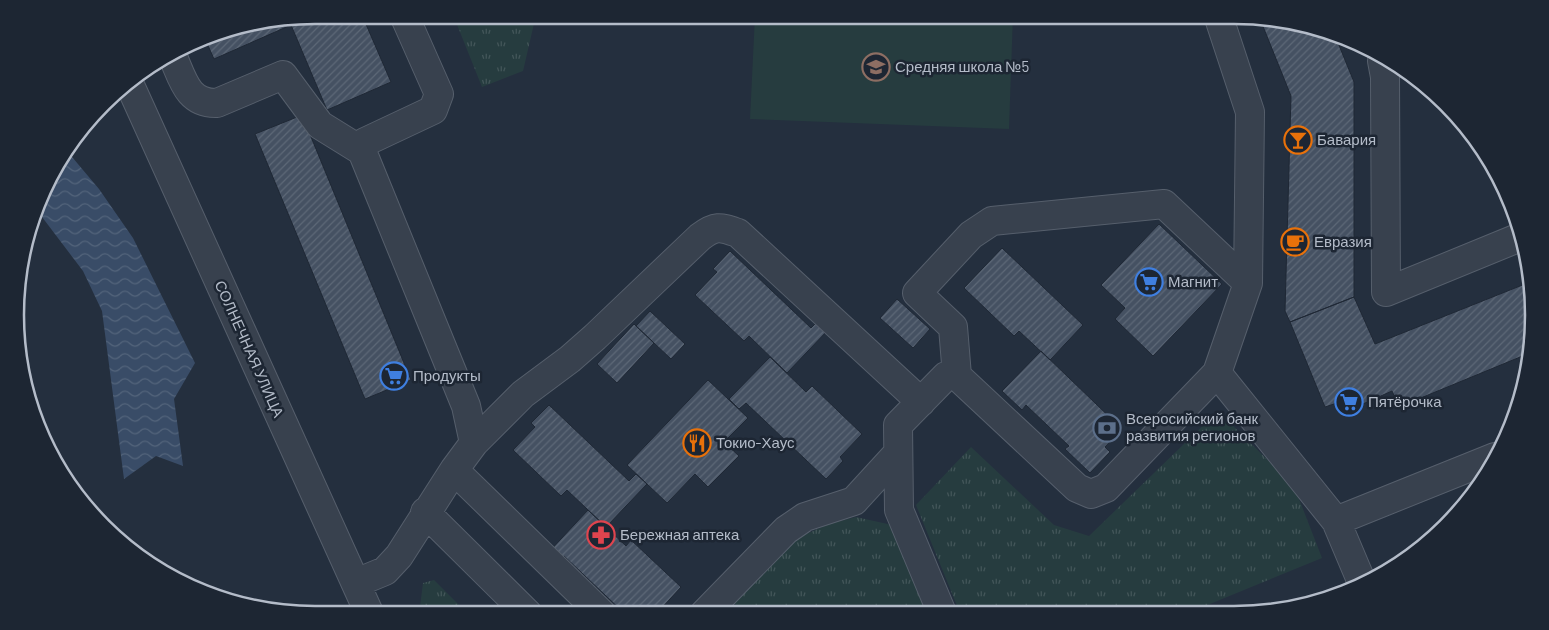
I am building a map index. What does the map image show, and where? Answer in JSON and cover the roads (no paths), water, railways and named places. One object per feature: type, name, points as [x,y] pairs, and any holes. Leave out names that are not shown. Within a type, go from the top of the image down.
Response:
[{"type":"street","points":[[362,151],[366,142],[433,110],[439,94],[408,24]]},
{"type":"street","points":[[1221,24],[1250,112],[1248,283],[1217,373],[1106,488],[1091,494],[1076,488],[957,376],[954,327],[917,293],[971,235],[992,221],[1164,204],[1248,283]]},
{"type":"street","points":[[174,60],[186,87],[195,98],[206,103],[217,103],[283,75],[320,125],[362,151],[466,406],[474,443]]},
{"type":"street","points":[[1383,65],[1385,77],[1386,292],[1515,239]]},
{"type":"street","name":"СОЛНЕЧНАЯ УЛИЦА","points":[[132,89],[366,606]]},
{"type":"street","points":[[356,583],[385,571],[399,556],[425,512],[474,443],[523,394],[595,338],[700,237],[712,228],[723,228],[738,233],[921,402]]},
{"type":"street","points":[[1217,373],[1336,521],[1360,577]]},
{"type":"street","points":[[939,606],[899,510],[898,425],[946,376],[957,376]]},
{"type":"street","points":[[712,606],[786,530],[805,517],[854,500],[898,453]]},
{"type":"street","points":[[1336,521],[1486,461]]},
{"type":"street","points":[[454,470],[594,606]]},
{"type":"street","points":[[854,500],[899,510]]},
{"type":"street","points":[[425,512],[520,606]]},
{"type":"water","points":[[71,156],[99,189],[133,238],[195,363],[174,399],[183,466],[156,456],[124,479],[102,311],[83,271],[41,216],[54,186]]},
{"type":"place","name":"Средняя школа №5","points":[[876,67]]},
{"type":"place","name":"Бавария","points":[[1298,140]]},
{"type":"place","name":"Евразия","points":[[1295,242]]},
{"type":"place","name":"Магнит","points":[[1149,282]]},
{"type":"place","name":"Продукты","points":[[394,376]]},
{"type":"place","name":"Пятёрочка","points":[[1349,402]]},
{"type":"place","name":"Всеросийский банк развития регионов","points":[[1107,428]]},
{"type":"place","name":"Токио-Хаус","points":[[697,443]]},
{"type":"place","name":"Бережная аптека","points":[[601,535]]}]
